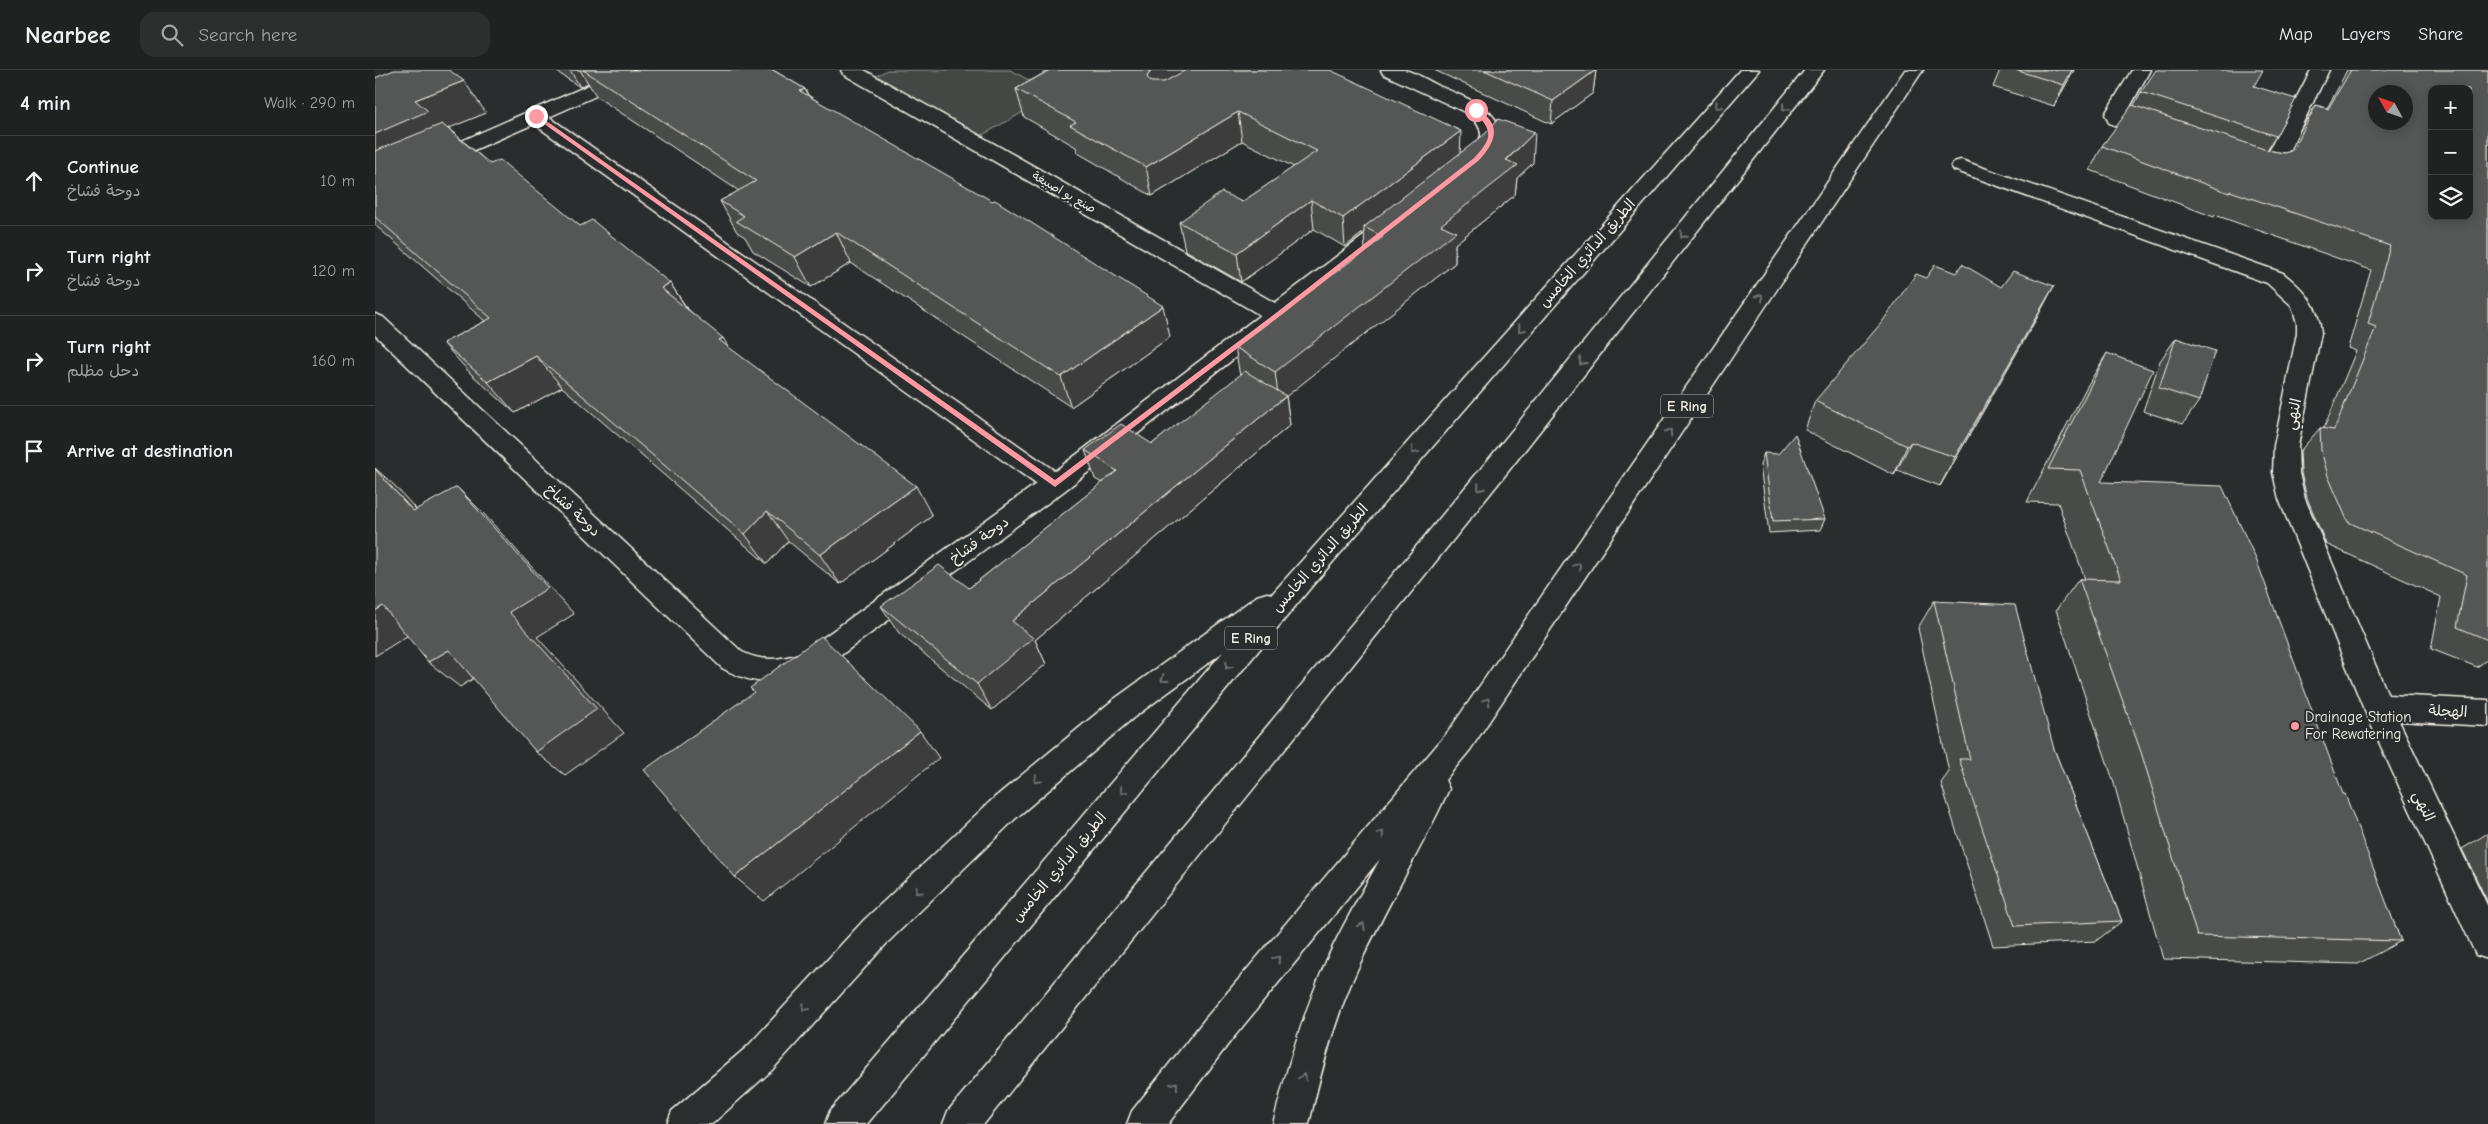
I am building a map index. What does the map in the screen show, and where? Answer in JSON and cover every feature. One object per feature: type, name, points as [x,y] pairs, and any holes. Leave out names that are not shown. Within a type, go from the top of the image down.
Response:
[{"type":"street","points":[[375,187],[638,70]]},
{"type":"street","name":"صنع بو اصبيغة","points":[[850,70],[1278,315]]},
{"type":"street","points":[[1390,70],[1476,110],[1488,121],[1493,133],[1488,147],[1461,171]]},
{"type":"street","name":"الطريق الدائري الخامس","points":[[843,1124],[1302,578],[1751,70]]},
{"type":"street","points":[[961,1124],[1485,482],[1815,70]]},
{"type":"street","name":"E Ring","points":[[1145,1124],[1217,1031],[1459,741],[1914,70]]},
{"type":"street","points":[[2141,70],[2115,114],[2116,119],[2169,138]]},
{"type":"street","points":[[2232,159],[2268,169],[2320,70]]},
{"type":"street","points":[[536,116],[1055,484]]},
{"type":"street","name":"النهي","points":[[1961,166],[2275,278],[2297,296],[2309,315],[2309,333],[2286,446],[2287,473],[2292,499],[2378,707],[2488,943]]},
{"type":"street","name":"دوحة فشاخ","points":[[375,322],[732,660],[748,670],[771,673],[789,670],[812,661],[1055,484],[1278,315],[1408,213]]},
{"type":"street","points":[[685,1124],[760,1058],[876,931],[1053,766],[1123,709],[1302,578]]},
{"type":"street","name":"الهجلة","points":[[2378,707],[2488,713]]},
{"type":"street","points":[[1291,1124],[1309,1054],[1341,967],[1459,741]]},
{"type":"shaded area","points":[[887,70],[1010,70],[1055,94],[979,137],[874,77]]},
{"type":"building","points":[[394,70],[449,70],[464,81],[415,100],[428,111],[375,134],[375,78]]},
{"type":"building","points":[[583,70],[773,70],[805,89],[800,91],[992,201],[995,200],[1163,306],[1061,377],[836,232],[795,257],[736,221],[744,216],[720,201],[756,181]]},
{"type":"building","points":[[1050,70],[1152,70],[1147,77],[1151,82],[1164,82],[1186,70],[1330,70],[1461,131],[1343,218],[1311,200],[1237,253],[1179,222],[1222,192],[1242,202],[1317,151],[1238,112],[1146,167],[1070,125],[1076,122],[1016,89]]},
{"type":"building","points":[[1484,70],[1596,70],[1553,101]]},
{"type":"building","points":[[2015,70],[2072,70],[2064,85]]},
{"type":"building","points":[[2156,70],[2263,70],[2254,86],[2296,99],[2276,136],[2141,92]]},
{"type":"building","points":[[2351,70],[2488,70],[2488,640],[2457,627],[2467,575],[2348,522],[2328,476],[2321,450],[2320,428],[2334,430],[2376,327],[2368,324],[2390,246],[2230,191],[2229,193],[2102,146],[2132,105],[2267,150],[2284,153],[2291,151],[2295,146],[2316,105],[2328,109]]},
{"type":"building","points":[[1498,119],[1535,132],[1506,160],[1518,165],[1441,225],[1456,232],[1275,372],[1235,347],[1383,237],[1364,227],[1485,134]]},
{"type":"building","points":[[442,124],[490,164],[500,160],[580,226],[592,220],[670,283],[661,288],[723,338],[719,340],[916,486],[820,555],[767,511],[745,534],[536,356],[488,382],[443,343],[491,318],[375,217],[375,151]]},
{"type":"building","points":[[1962,264],[2001,287],[2013,271],[2054,286],[1955,457],[1911,442],[1907,446],[1815,401],[1882,322],[1916,274],[1926,278],[1935,265],[1956,273]]},
{"type":"building","points":[[2176,338],[2215,351],[2199,401],[2159,388]]},
{"type":"building","points":[[2107,353],[2153,370],[2101,482],[2222,486],[2256,559],[2343,794],[2345,794],[2401,941],[2197,936],[2141,752],[2079,579],[2121,580],[2080,470],[2048,469]]},
{"type":"building","points":[[1245,371],[1286,396],[1012,621],[1033,638],[977,684],[881,606],[939,565],[969,588],[1117,471],[1085,450],[1121,424],[1152,444]]},
{"type":"building","points":[[1795,434],[1825,519],[1773,521],[1764,453],[1778,454]]},
{"type":"building","points":[[375,469],[413,511],[457,487],[548,588],[509,612],[597,709],[536,752],[449,650],[428,662],[383,606],[375,611]]},
{"type":"building","points":[[1934,601],[2015,605],[2054,749],[2122,921],[2015,926],[1959,759],[1970,759]]},
{"type":"building","points":[[821,636],[920,731],[735,877],[644,770],[754,692],[750,688]]},
{"type":"place","name":"Drainage Station For Rewatering","points":[[2295,726]]},
{"type":"route","points":[[536,116],[1055,484],[1278,315],[1476,160],[1488,147],[1493,133],[1488,121],[1476,110]]}]
